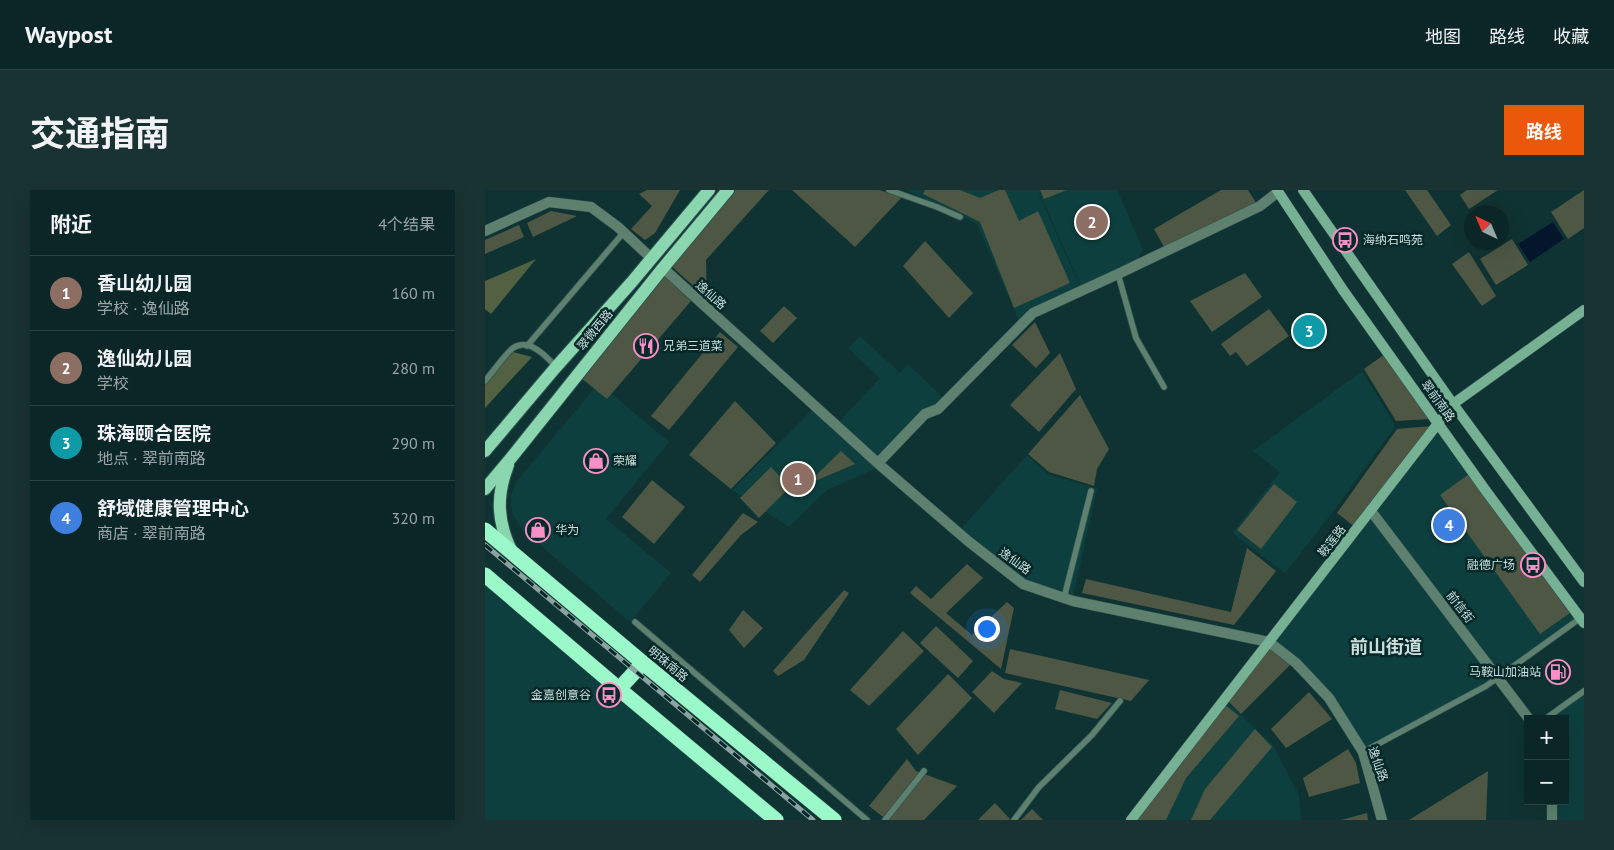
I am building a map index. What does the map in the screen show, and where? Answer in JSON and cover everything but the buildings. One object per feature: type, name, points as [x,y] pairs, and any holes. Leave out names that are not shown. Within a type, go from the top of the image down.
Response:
[{"type":"highway","name":"明珠南路","points":[[485,530],[834,820]]},
{"type":"highway","points":[[485,576],[776,820]]},
{"type":"highway","points":[[619,689],[643,663]]},
{"type":"main road","name":"翠微西路","points":[[485,451],[709,190]]},
{"type":"main road","name":"翠微西路","points":[[485,488],[728,190]]},
{"type":"main road","name":"翠前南路","points":[[1303,190],[1453,404],[1584,582]]},
{"type":"main road","name":"翠前南路","points":[[1278,191],[1343,290],[1486,491],[1583,619]]},
{"type":"main road","name":"鞍莲路","points":[[1131,820],[1453,404],[1584,310]]},
{"type":"main road","points":[[517,415],[534,429]]},
{"type":"main road","points":[[485,445],[498,435]]},
{"type":"main road","points":[[511,458],[499,499],[501,522],[512,552]]},
{"type":"street","points":[[878,463],[925,414],[939,409],[1033,312],[1119,274],[1260,206],[1278,191]]},
{"type":"street","points":[[485,231],[549,202],[567,204],[591,208],[624,232],[651,258]]},
{"type":"street","name":"逸仙路","points":[[663,268],[878,463],[968,541],[1023,584],[1064,598],[1269,642],[1296,663],[1329,698],[1363,752],[1382,820]]},
{"type":"street","name":"前信街","points":[[1371,511],[1526,715]]},
{"type":"street","points":[[1552,805],[1552,820]]},
{"type":"lane","points":[[889,190],[960,217]]},
{"type":"lane","points":[[527,346],[624,232]]},
{"type":"lane","points":[[1119,274],[1136,338],[1164,387]]},
{"type":"lane","points":[[485,380],[514,347],[523,345],[536,348],[556,367]]},
{"type":"lane","points":[[1064,598],[1091,491]]},
{"type":"lane","points":[[1363,752],[1486,686],[1583,619]]},
{"type":"lane","points":[[635,622],[867,820]]},
{"type":"lane","points":[[1551,715],[1584,692]]},
{"type":"lane","points":[[1014,820],[1039,787],[1092,735],[1120,701]]},
{"type":"lane","points":[[885,820],[924,772]]},
{"type":"shaded area","points":[[907,190],[1046,190],[1039,194],[1081,289],[1020,323],[977,224]]},
{"type":"shaded area","points":[[1048,190],[1117,190],[1143,250],[1134,265],[1082,289],[1040,194]]},
{"type":"shaded area","points":[[1553,222],[1564,239],[1530,262],[1518,244]]},
{"type":"shaded area","points":[[860,336],[900,373],[908,364],[945,400],[879,460],[837,424],[880,378],[848,348]]},
{"type":"shaded area","points":[[1362,371],[1394,423],[1394,428],[1332,513],[1285,573],[1232,533],[1280,472],[1253,451]]},
{"type":"shaded area","points":[[599,383],[669,442],[606,519],[671,573],[630,622],[523,530],[513,515],[511,506],[511,495],[516,482]]},
{"type":"shaded area","points":[[814,408],[879,467],[827,490],[789,527],[732,490]]},
{"type":"shaded area","points":[[1438,423],[1579,618],[1498,676],[1372,511]]},
{"type":"shaded area","points":[[1027,455],[1049,475],[1097,488],[1073,597],[1023,582],[959,531]]},
{"type":"shaded area","points":[[1371,513],[1497,677],[1486,685],[1363,751],[1330,697],[1271,642]]},
{"type":"shaded area","name":"金嘉创意谷","points":[[485,576],[776,820],[485,820]]},
{"type":"shaded area","points":[[1584,693],[1584,820],[1553,820],[1553,805],[1569,805],[1569,715],[1553,715]]},
{"type":"shaded area","points":[[1226,701],[1273,745],[1299,795],[1301,820],[1131,820]]},
{"type":"green space","points":[[647,190],[680,190],[655,233],[645,240],[631,229],[652,206],[639,194]]},
{"type":"green space","points":[[733,190],[769,190],[706,260],[707,298],[670,265]]},
{"type":"green space","points":[[792,190],[879,190],[902,197],[855,247]]},
{"type":"green space","points":[[925,190],[960,190],[980,198],[999,190],[1005,190],[1019,221],[1038,211],[1070,283],[1014,308],[980,222],[923,194]]},
{"type":"green space","points":[[1040,190],[1067,190],[1044,199]]},
{"type":"green space","points":[[1221,190],[1248,190],[1257,204],[1164,247],[1154,229]]},
{"type":"green space","points":[[1405,190],[1427,190],[1451,225],[1437,236]]},
{"type":"green space","points":[[1467,190],[1498,190],[1475,205],[1466,205],[1460,195]]},
{"type":"green space","points":[[1584,190],[1584,228],[1568,239],[1551,212]]},
{"type":"green space","points":[[551,211],[577,216],[533,237],[527,223]]},
{"type":"green space","points":[[519,225],[524,237],[485,254],[485,240]]},
{"type":"green space","points":[[1512,239],[1528,265],[1496,285],[1480,259],[1494,250],[1509,250],[1509,241]]},
{"type":"green space","points":[[925,241],[973,293],[949,318],[903,266]]},
{"type":"green space","points":[[1469,252],[1496,296],[1482,306],[1452,264]]},
{"type":"green space","points":[[536,259],[491,314],[485,309],[485,281]]},
{"type":"green space","points":[[1245,273],[1262,297],[1212,332],[1190,301]]},
{"type":"green space","points":[[663,275],[691,301],[607,399],[581,378]]},
{"type":"green space","points":[[784,306],[797,318],[773,343],[760,331]]},
{"type":"green space","points":[[1269,309],[1289,336],[1247,366],[1236,352],[1230,356],[1221,344]]},
{"type":"green space","points":[[1035,322],[1050,353],[1036,368],[1012,345]]},
{"type":"green space","points":[[720,332],[738,347],[669,430],[651,416]]},
{"type":"green space","points":[[513,352],[532,357],[485,408],[485,384]]},
{"type":"green space","points":[[1060,353],[1076,389],[1039,432],[1010,405]]},
{"type":"green space","points":[[1385,354],[1431,419],[1396,421],[1364,369]]},
{"type":"green space","points":[[1080,395],[1109,449],[1097,469],[1094,486],[1049,472],[1028,454]]},
{"type":"green space","points":[[735,401],[776,443],[731,489],[689,455]]},
{"type":"green space","points":[[1431,426],[1355,527],[1337,513],[1397,429]]},
{"type":"green space","points":[[841,451],[855,464],[806,485]]},
{"type":"green space","points":[[771,467],[790,487],[759,518],[740,498]]},
{"type":"green space","points":[[1469,474],[1570,613],[1540,634],[1440,495]]},
{"type":"green space","points":[[652,480],[685,507],[654,544],[622,517]]},
{"type":"green space","points":[[1274,484],[1297,502],[1261,549],[1237,530]]},
{"type":"green space","points":[[743,513],[758,522],[741,535],[700,582],[692,575]]},
{"type":"green space","points":[[1247,548],[1276,571],[1234,625],[1082,593],[1086,579],[1231,612]]},
{"type":"green space","points":[[967,564],[983,578],[946,613],[972,635],[1007,602],[1014,608],[1001,669],[910,593],[916,586],[931,599]]},
{"type":"green space","points":[[844,590],[849,593],[804,660],[778,676],[773,671]]},
{"type":"green space","points":[[743,610],[763,628],[744,648],[729,630]]},
{"type":"green space","points":[[936,626],[973,661],[958,678],[920,643]]},
{"type":"green space","points":[[903,631],[924,651],[869,706],[850,690]]},
{"type":"green space","points":[[1270,644],[1293,662],[1241,714],[1227,700]]},
{"type":"green space","points":[[1010,649],[1149,680],[1131,701],[1005,673]]},
{"type":"green space","points":[[992,671],[1004,679],[1022,683],[994,713],[972,692]]},
{"type":"green space","points":[[948,674],[972,698],[918,755],[896,729]]},
{"type":"green space","points":[[1060,690],[1112,703],[1097,719],[1055,709]]},
{"type":"green space","points":[[1309,692],[1332,719],[1286,748],[1271,729]]},
{"type":"green space","points":[[1224,704],[1239,716],[1186,778],[1166,820],[1135,820]]},
{"type":"green space","points":[[1255,729],[1272,747],[1210,820],[1191,820],[1205,789]]},
{"type":"green space","points":[[1348,749],[1356,763],[1360,783],[1309,797],[1303,778]]},
{"type":"green space","points":[[907,759],[916,771],[957,786],[924,820],[887,820],[869,806]]},
{"type":"green space","points":[[1488,771],[1486,820],[1409,820]]},
{"type":"green space","points":[[995,803],[1009,820],[978,820]]},
{"type":"green space","points":[[1032,809],[1043,820],[1021,820]]},
{"type":"green space","points":[[1367,813],[1368,820],[1341,820]]},
{"type":"railway","points":[[485,545],[813,820]]},
{"type":"place","name":"逸仙幼儿园","points":[[1092,222]]},
{"type":"place","name":"海纳石鸣苑","points":[[1345,240]]},
{"type":"place","name":"珠海颐合医院","points":[[1309,331]]},
{"type":"place","name":"兄弟三道菜","points":[[646,346]]},
{"type":"place","name":"荣耀","points":[[596,461]]},
{"type":"place","name":"香山幼儿园","points":[[798,479]]},
{"type":"place","name":"舒域健康管理中心","points":[[1449,525]]},
{"type":"place","name":"华为","points":[[538,530]]},
{"type":"place","name":"融德广场","points":[[1533,565]]},
{"type":"place","name":"马鞍山加油站","points":[[1558,672]]},
{"type":"place","name":"金嘉创意谷","points":[[609,695]]},
{"type":"district","name":"前山街道","points":[[1386,647]]}]
